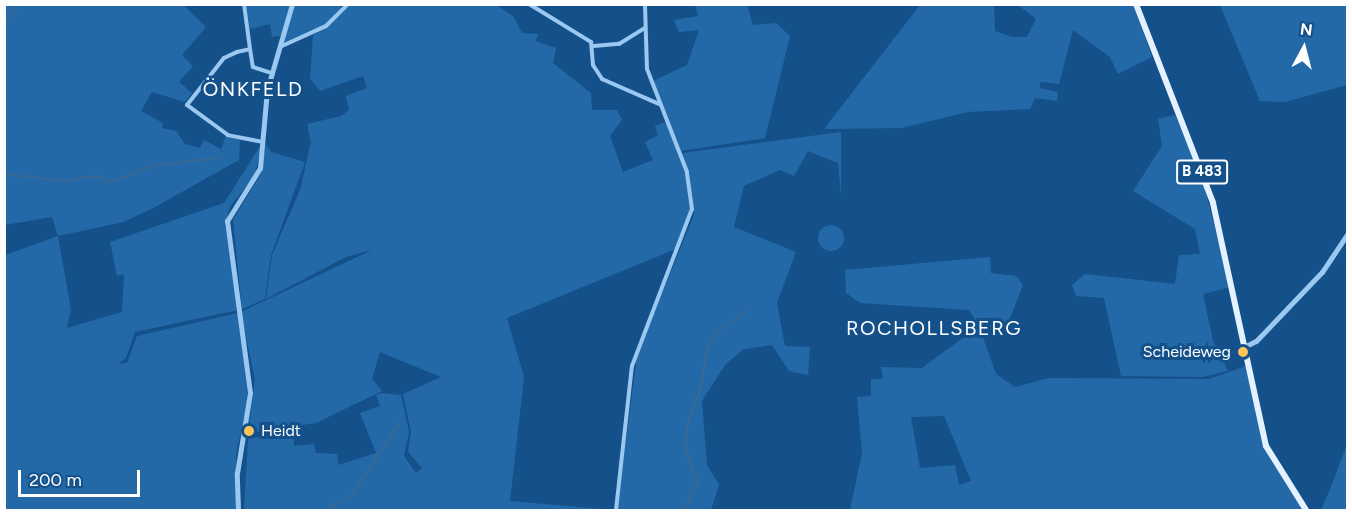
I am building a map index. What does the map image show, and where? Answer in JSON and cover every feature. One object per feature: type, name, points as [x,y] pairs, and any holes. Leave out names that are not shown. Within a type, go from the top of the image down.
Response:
[{"type":"main road","name":"B 483","points":[[1136,4],[1213,203],[1270,457],[1306,510]]},
{"type":"street","points":[[244,4],[253,67],[271,74]]},
{"type":"street","points":[[238,510],[237,473],[250,393],[227,221],[257,176],[264,142],[271,74],[282,46],[292,4]]},
{"type":"street","points":[[282,46],[326,26],[348,4]]},
{"type":"street","points":[[530,4],[593,44],[620,44],[645,28]]},
{"type":"street","points":[[616,510],[632,366],[690,221],[690,182],[647,69],[645,4]]},
{"type":"street","points":[[593,44],[592,63],[602,79],[660,104]]},
{"type":"street","points":[[250,50],[224,58],[187,105],[228,135],[264,142]]},
{"type":"street","points":[[1244,346],[1275,322],[1325,268],[1347,233]]},
{"type":"shaded area","points":[[348,4],[496,5],[514,17],[522,33],[539,34],[535,41],[556,48],[553,63],[591,93],[592,110],[617,110],[622,120],[610,136],[623,172],[653,160],[645,142],[658,135],[655,126],[666,122],[686,172],[692,208],[676,249],[507,318],[524,377],[510,501],[613,510],[244,510],[248,439],[293,431],[294,446],[314,444],[316,453],[337,454],[338,465],[376,453],[360,413],[380,406],[376,395],[382,393],[401,395],[409,432],[404,456],[416,473],[422,468],[408,452],[411,432],[403,394],[441,377],[380,352],[372,379],[382,391],[316,423],[248,433],[255,380],[241,312],[372,250],[346,257],[266,299],[272,255],[300,190],[311,142],[307,124],[341,116],[349,110],[346,96],[367,88],[363,76],[320,91],[310,79],[313,35],[328,26],[284,45],[293,5],[339,5],[343,9]]},
{"type":"shaded area","points":[[4,5],[183,5],[206,27],[182,55],[193,66],[179,82],[192,93],[185,102],[152,92],[141,111],[163,123],[162,128],[176,131],[185,144],[200,148],[204,140],[221,149],[226,136],[240,140],[239,160],[124,222],[58,236],[52,217],[5,225]]},
{"type":"shaded area","points":[[246,5],[291,5],[285,35],[272,37],[270,24],[250,29]]},
{"type":"shaded area","points":[[695,5],[747,5],[753,25],[776,23],[790,36],[765,138],[680,151],[653,81],[687,65],[699,30],[679,32],[674,20],[698,16]]},
{"type":"shaded area","points":[[920,5],[994,5],[995,31],[1012,37],[1027,37],[1036,19],[1018,5],[1134,5],[1152,57],[1118,74],[1110,57],[1073,30],[1059,84],[1040,82],[1040,88],[1058,92],[1057,101],[1035,98],[1030,109],[968,112],[901,128],[824,129]]},
{"type":"shaded area","points":[[1220,5],[1347,5],[1347,85],[1285,102],[1260,101]]},
{"type":"shaded area","points":[[1175,115],[1202,177],[1230,287],[1203,294],[1213,341],[1228,371],[1202,377],[1121,376],[1104,298],[1076,296],[1072,285],[1085,274],[1175,284],[1179,255],[1200,254],[1195,229],[1133,191],[1162,146],[1158,119]]},
{"type":"shaded area","points":[[841,132],[841,197],[838,163],[808,151],[794,176],[780,170],[744,186],[734,227],[796,252],[777,303],[785,346],[810,347],[808,375],[789,371],[772,345],[744,349],[725,365],[702,401],[707,465],[719,485],[711,510],[617,510],[637,355],[694,215],[682,153]]},
{"type":"shaded area","points":[[262,143],[255,175],[230,207],[225,224],[238,310],[135,332],[126,358],[118,364],[127,363],[137,336],[238,313],[248,400],[236,454],[236,510],[5,510],[5,255],[58,236],[71,310],[67,328],[122,312],[124,274],[117,276],[110,242],[224,203]]},
{"type":"shaded area","points":[[266,144],[271,152],[305,162],[271,255],[265,299],[242,309],[233,220],[261,174]]},
{"type":"shaded area","points":[[831,225],[840,229],[844,238],[840,247],[831,251],[822,247],[818,238],[822,229]]},
{"type":"shaded area","points":[[990,257],[991,273],[1016,276],[1023,285],[1004,334],[985,335],[969,310],[860,303],[846,293],[845,270]]},
{"type":"shaded area","points":[[979,326],[996,374],[1015,387],[1049,378],[1209,379],[1246,366],[1269,457],[1304,510],[850,510],[862,453],[857,397],[871,396],[871,379],[883,379],[881,367],[922,368]],"holes":[[[944,416],[971,481],[959,485],[955,465],[920,468],[911,417]]]},
{"type":"shaded area","points":[[1347,444],[1347,510],[1321,510],[1331,487]]},
{"type":"waterway","points":[[4,23],[16,9],[11,4]]},
{"type":"waterway","points":[[4,174],[65,181],[96,176],[110,182],[156,165],[220,158]]},
{"type":"waterway","points":[[686,510],[698,481],[685,451],[688,421],[701,388],[707,348],[716,333],[748,311]]},
{"type":"waterway","points":[[348,500],[401,421]]},
{"type":"waterway","points":[[324,510],[341,501]]},
{"type":"place","name":"Scheideweg","points":[[1243,352]]},
{"type":"place","name":"Heidt","points":[[249,431]]},
{"type":"district","name":"ÖNKFELD","points":[[253,89]]},
{"type":"district","name":"ROCHOLLSBERG","points":[[934,328]]}]
